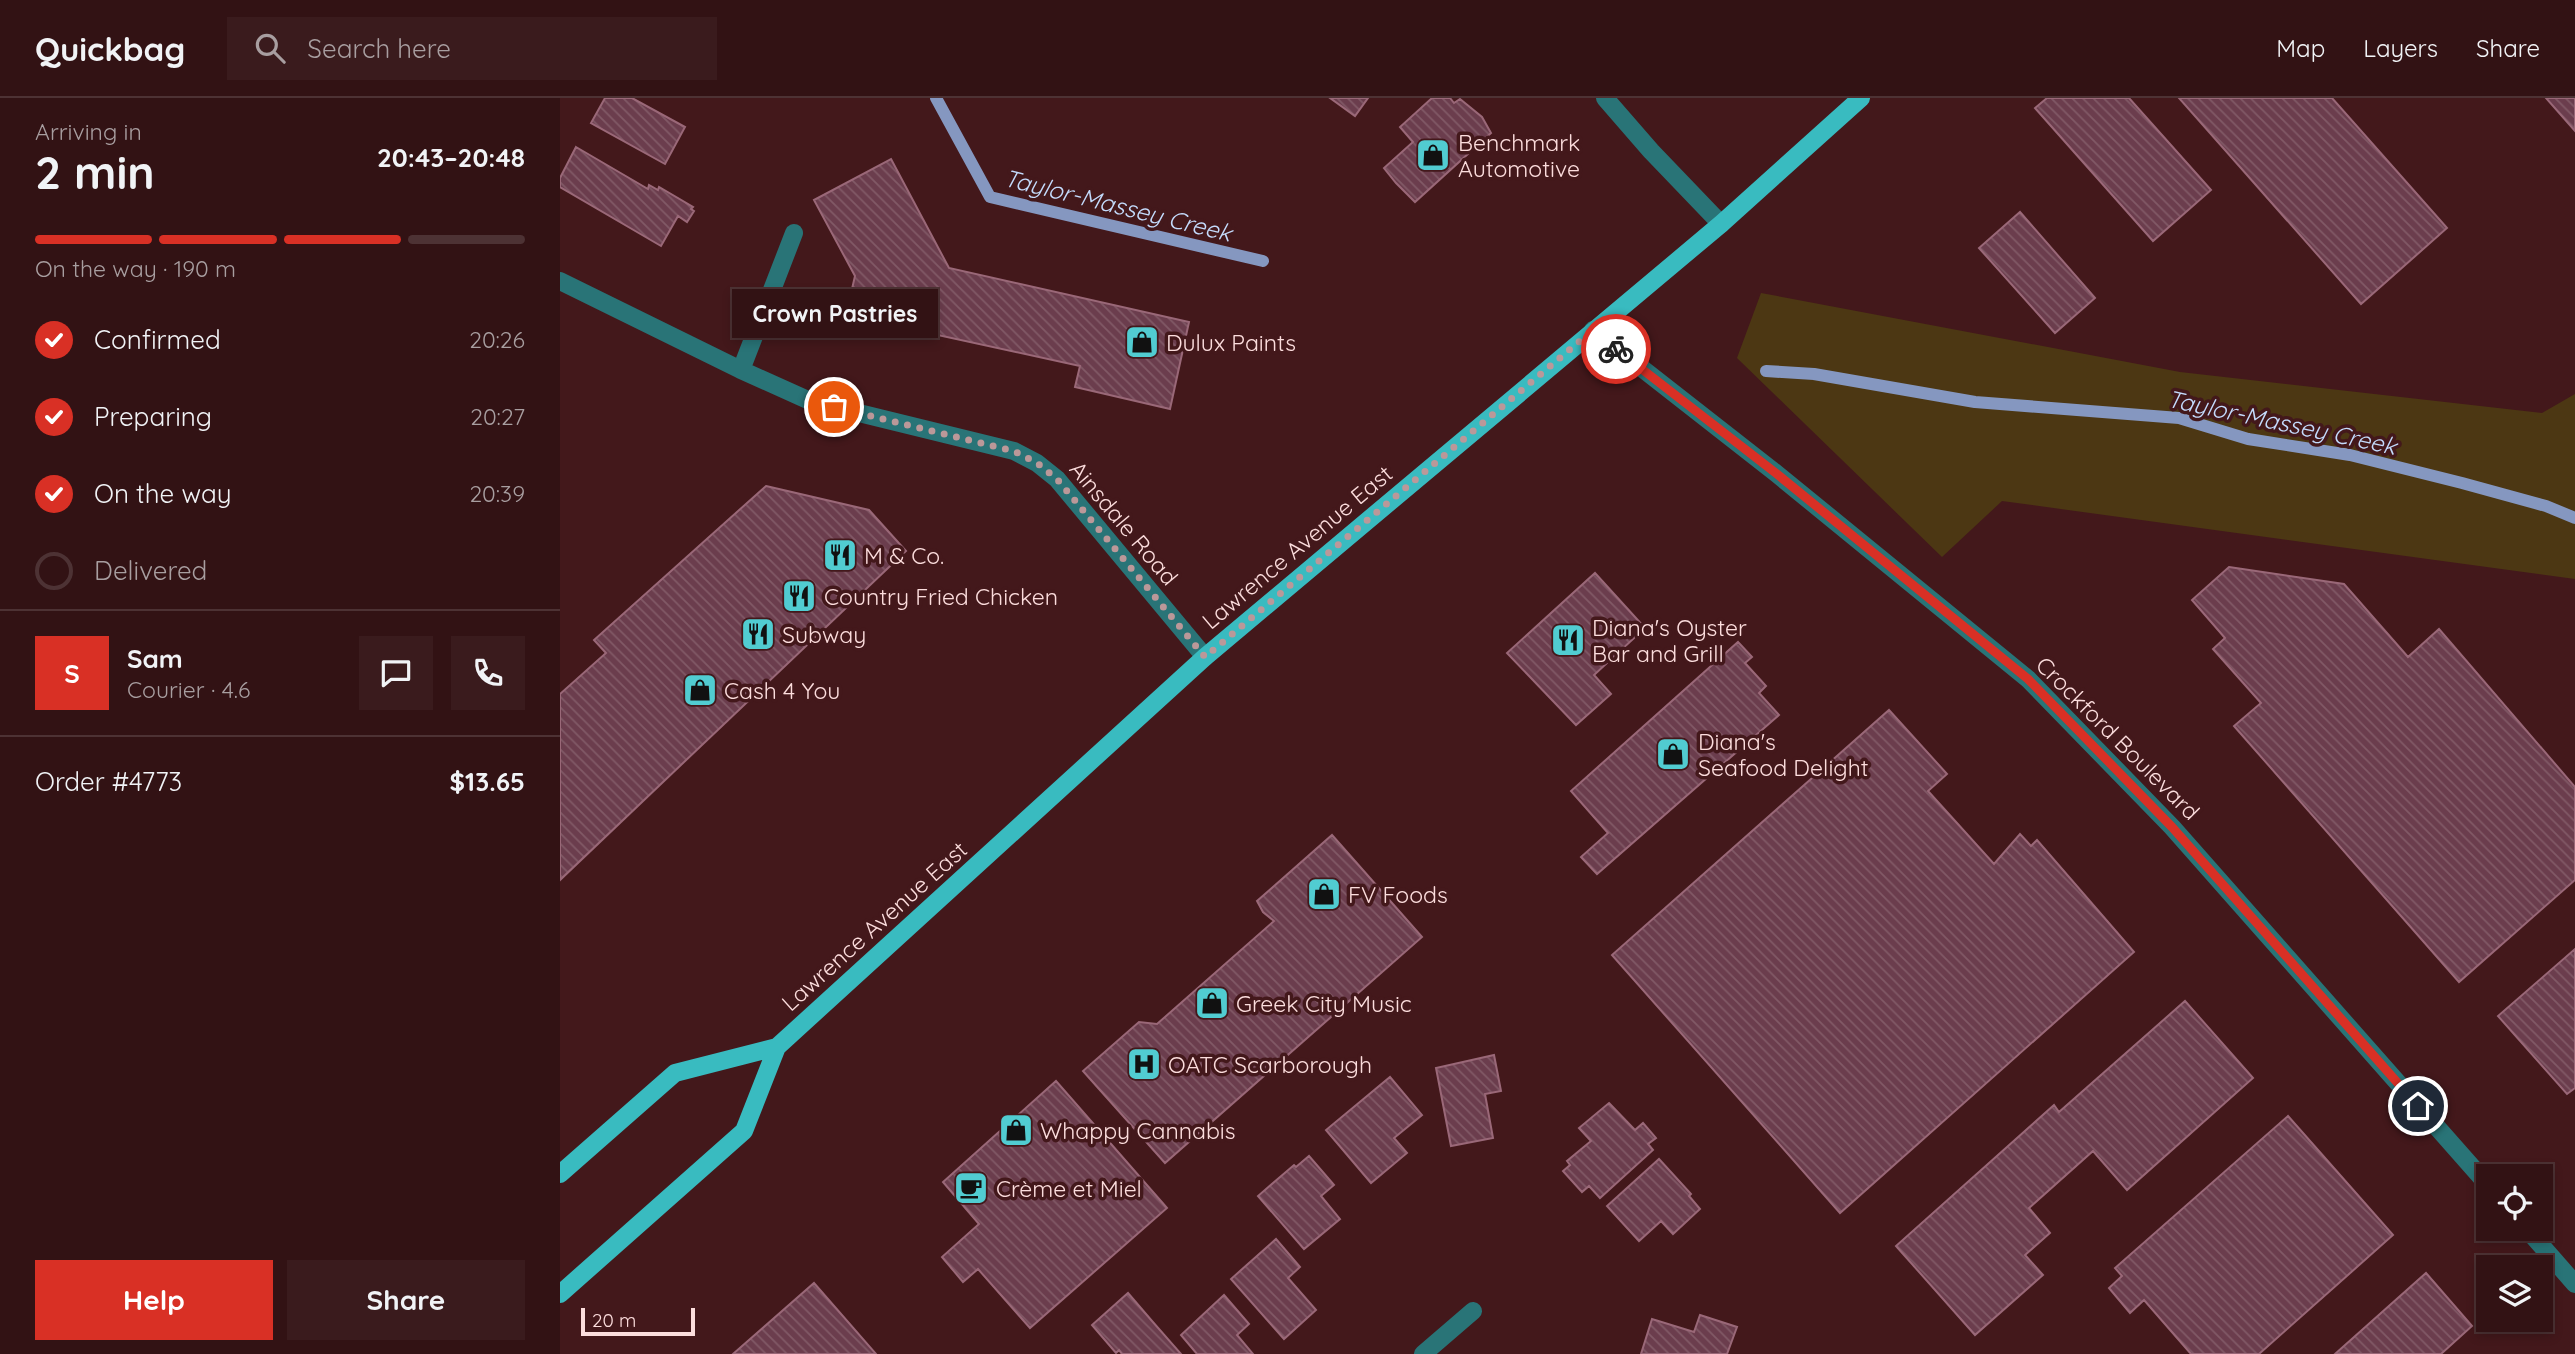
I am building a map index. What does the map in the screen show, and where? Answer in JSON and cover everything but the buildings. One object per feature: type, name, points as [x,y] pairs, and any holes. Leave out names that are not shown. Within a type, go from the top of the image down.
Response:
[{"type":"main road","name":"Lawrence Avenue East","points":[[560,1294],[744,1131],[776,1047],[1205,657],[1721,224],[1861,98]]},
{"type":"main road","name":"Lawrence Avenue East","points":[[560,1174],[675,1073],[776,1047]]},
{"type":"street","points":[[1605,98],[1721,224]]},
{"type":"street","points":[[741,370],[794,233]]},
{"type":"street","name":"Ainsdale Road","points":[[560,281],[810,401],[1014,451],[1037,463],[1057,479],[1205,657]]},
{"type":"street","name":"Crockford Boulevard","points":[[1593,330],[1777,474],[2028,679],[2172,827],[2476,1171]]},
{"type":"street","points":[[2537,1241],[2575,1284]]},
{"type":"street","points":[[1423,1354],[1473,1311]]},
{"type":"shaded area","points":[[1761,293],[2180,372],[2542,413],[2575,394],[2575,579],[2002,501],[1942,557],[1737,358]]},
{"type":"waterway","name":"Taylor-Massey Creek","points":[[936,98],[990,197],[1263,261]]},
{"type":"waterway","name":"Taylor-Massey Creek","points":[[1766,371],[1814,374],[1975,402],[2179,418],[2248,439],[2350,455],[2462,483],[2546,506],[2575,518]]},
{"type":"way so far","points":[[834,407],[1014,451],[1037,463],[1057,479],[1205,657],[1593,330],[1616,349]]},
{"type":"place","name":"Benchmark Automotive","points":[[1433,155]]},
{"type":"place","name":"Dulux Paints","points":[[1142,342]]},
{"type":"place","name":"Crown Pastries","points":[[834,407]]},
{"type":"place","name":"M & Co.","points":[[840,555]]},
{"type":"place","name":"Country Fried Chicken","points":[[799,596]]},
{"type":"place","name":"Subway","points":[[758,634]]},
{"type":"place","name":"Diana's Oyster Bar and Grill","points":[[1568,640]]},
{"type":"place","name":"Cash 4 You","points":[[700,690]]},
{"type":"place","name":"Diana's Seafood Delight","points":[[1673,754]]},
{"type":"place","name":"FV Foods","points":[[1324,894]]},
{"type":"place","name":"Greek City Music","points":[[1212,1003]]},
{"type":"place","name":"OATC Scarborough","points":[[1144,1064]]},
{"type":"place","name":"Whappy Cannabis","points":[[1016,1130]]},
{"type":"place","name":"Crème et Miel","points":[[971,1188]]},
{"type":"route","points":[[1616,349],[1777,474],[2028,679],[2172,827],[2418,1106]]}]
